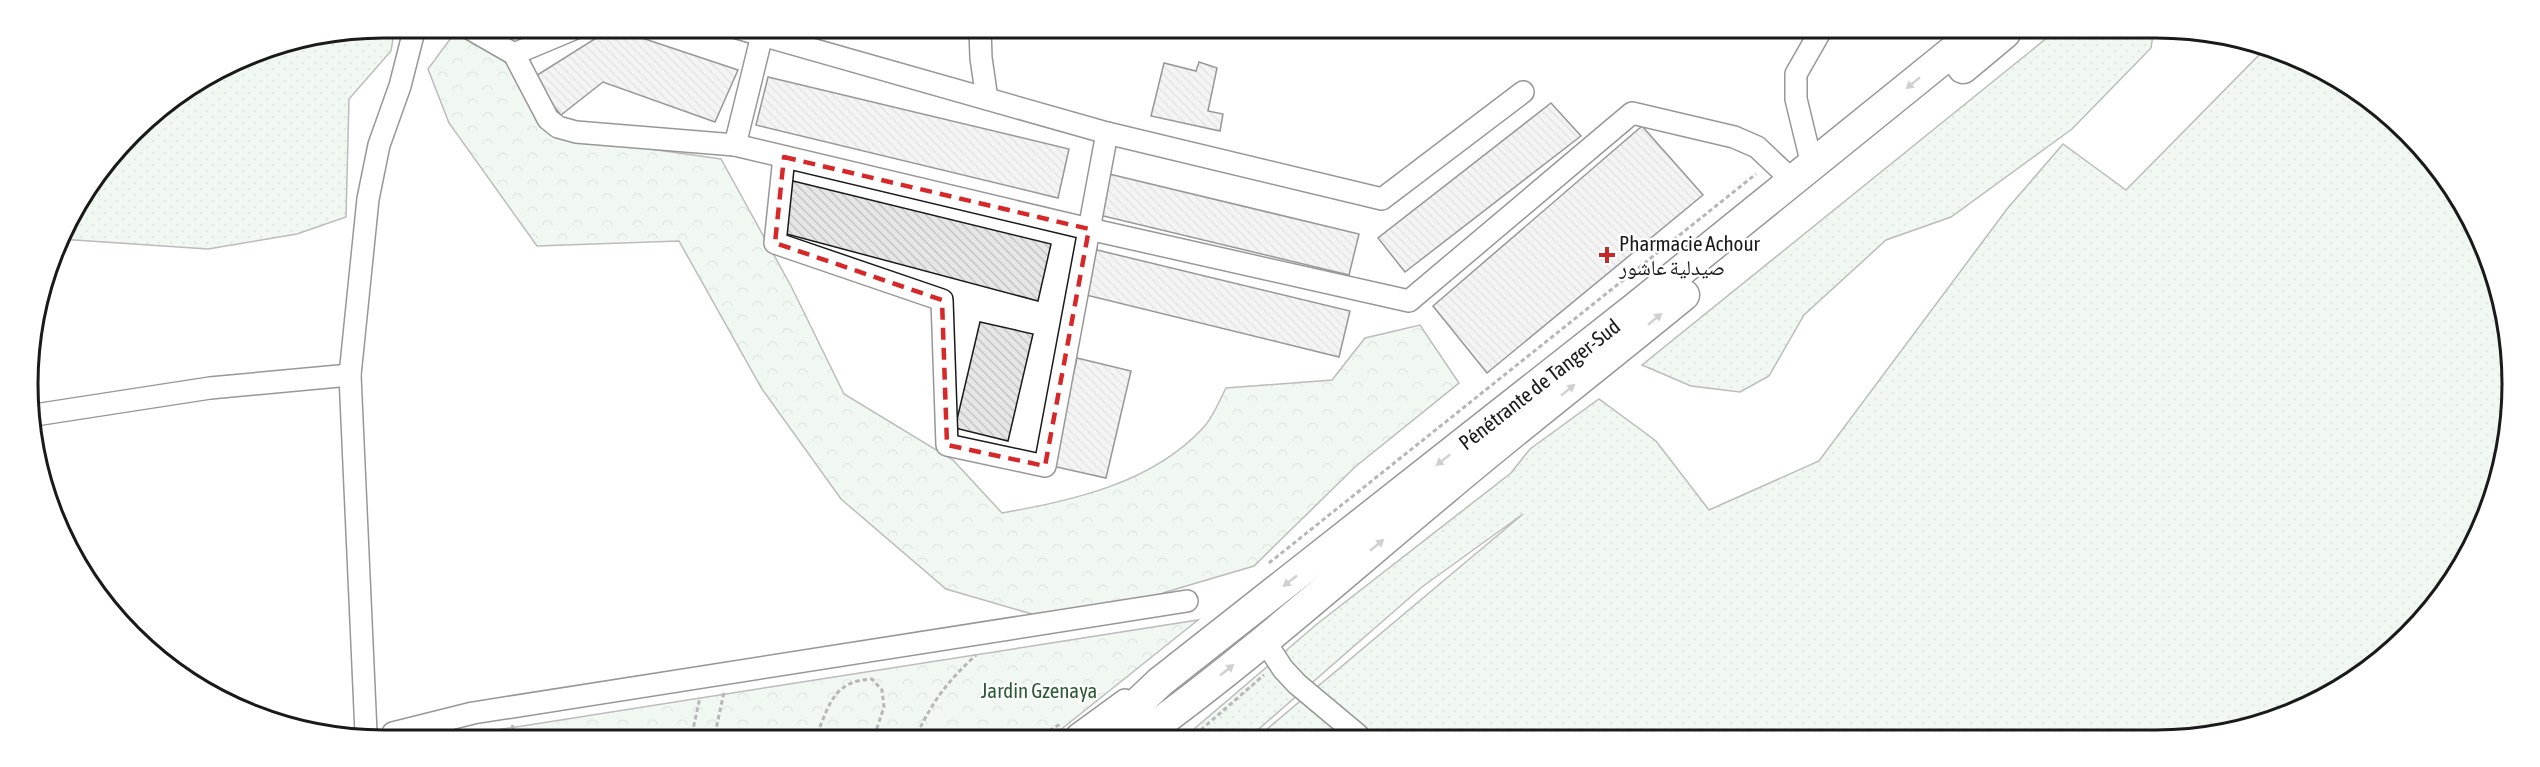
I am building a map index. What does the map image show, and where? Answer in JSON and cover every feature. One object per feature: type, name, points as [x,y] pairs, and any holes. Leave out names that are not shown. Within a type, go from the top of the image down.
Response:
[{"type":"highway","name":"Pénétrante de Tanger-Sud","points":[[1600,350],[1792,169],[1969,38]]},
{"type":"highway","name":"Pénétrante de Tanger-Sud","points":[[1109,730],[1160,682],[1516,417],[1999,38]]},
{"type":"highway","name":"Pénétrante de Tanger-Sud","points":[[1150,730],[1264,640],[1447,487],[1516,417]]},
{"type":"street","points":[[366,729],[350,375],[370,188],[379,145],[400,86],[412,38]]},
{"type":"street","points":[[486,38],[514,54],[548,119],[558,127],[588,133],[735,145],[1089,229],[1409,300],[1632,113],[1734,137],[1757,147],[1792,169],[1796,74],[1817,38]]},
{"type":"street","points":[[514,54],[552,38]]},
{"type":"street","points":[[735,145],[761,38]]},
{"type":"street","points":[[773,38],[1107,133],[1382,199],[1522,92]]},
{"type":"street","points":[[981,38],[987,99]]},
{"type":"street","points":[[784,157],[775,243],[942,300],[946,445],[1045,466],[1107,133]]},
{"type":"street","points":[[39,414],[210,388],[350,375]]},
{"type":"street","points":[[405,730],[473,713],[1187,601]]},
{"type":"street","points":[[1264,640],[1283,669],[1297,684],[1352,730]]},
{"type":"street","points":[[1070,729],[1160,682]]},
{"type":"street","points":[[1162,730],[1182,707]]},
{"type":"path","points":[[1261,570],[1792,169]]},
{"type":"path","points":[[919,730],[949,680],[978,653]]},
{"type":"path","points":[[820,730],[829,706],[841,687],[854,680],[872,679],[882,690],[884,707],[876,730]]},
{"type":"path","points":[[693,730],[700,696]]},
{"type":"highlighted area","points":[[784,157],[1089,229],[1045,466],[947,445],[942,300],[775,243]]},
{"type":"green space","points":[[393,38],[391,51],[349,99],[346,217],[297,234],[208,249],[69,240],[96,191],[123,155],[155,123],[210,84],[251,64],[294,49],[338,40]]},
{"type":"green space","points":[[451,38],[480,38],[507,64],[551,135],[721,159],[791,286],[844,394],[953,460],[1002,513],[1083,495],[1135,476],[1160,463],[1203,428],[1226,388],[1332,380],[1365,338],[1420,325],[1459,383],[1355,467],[1254,566],[1166,592],[1080,628],[946,589],[841,499],[762,389],[679,241],[537,246],[449,123],[428,69]]},
{"type":"green space","points":[[2047,38],[2152,38],[2151,48],[2072,129],[1951,217],[1886,240],[1804,315],[1769,376],[1740,392],[1691,386],[1642,365]]},
{"type":"green space","points":[[2260,54],[2310,73],[2330,84],[2385,123],[2417,155],[2444,191],[2467,230],[2484,272],[2500,338],[2502,406],[2491,473],[2476,516],[2467,537],[2444,576],[2417,612],[2385,644],[2367,658],[2310,694],[2246,718],[2202,727],[2156,730],[1266,730],[1523,514],[1422,587],[1258,730],[1193,730],[1317,624],[1511,473],[1530,449],[1599,399],[1656,441],[1709,510],[1819,461],[2007,209],[2063,144],[2126,190]]},
{"type":"green space","name":"Jardin Gzenaya","points":[[1198,620],[1060,730],[496,730]]},
{"type":"building","points":[[596,38],[642,38],[738,70],[715,122],[603,82],[561,115],[531,79]]},
{"type":"building","points":[[1199,62],[1217,68],[1208,111],[1223,114],[1220,131],[1151,116],[1164,63],[1196,71]]},
{"type":"building","points":[[768,77],[1069,149],[1058,198],[756,125]]},
{"type":"building","points":[[1551,103],[1581,136],[1405,272],[1378,238]]},
{"type":"building","points":[[1642,126],[1703,195],[1487,373],[1433,306]]},
{"type":"building","points":[[1105,173],[1359,234],[1349,275],[1095,214]]},
{"type":"building","points":[[789,180],[1051,244],[1038,301],[779,232]]},
{"type":"building","points":[[1093,249],[1350,311],[1339,357],[1082,294]]},
{"type":"building","points":[[980,322],[1033,334],[1008,441],[955,428]]},
{"type":"building","points":[[1077,358],[1131,371],[1106,478],[1052,466]]},
{"type":"place","name":"Pharmacie Achour صيدلية عاشور","points":[[1607,255]]}]
